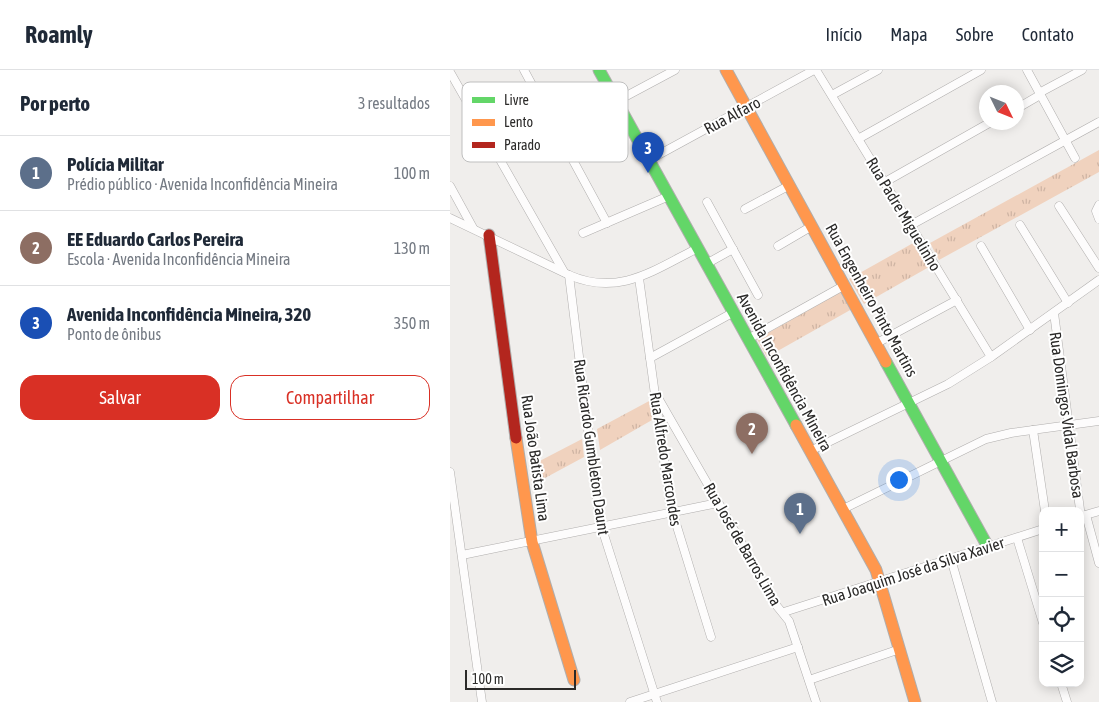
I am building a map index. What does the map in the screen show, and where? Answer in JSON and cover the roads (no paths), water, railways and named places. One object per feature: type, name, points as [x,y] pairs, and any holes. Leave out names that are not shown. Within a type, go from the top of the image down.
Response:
[{"type":"street","points":[[524,70],[531,82]]},
{"type":"street","name":"Avenida Inconfidência Mineira","points":[[599,70],[606,82]]},
{"type":"street","points":[[628,95],[675,70]]},
{"type":"street","name":"Rua Engenheiro Pinto Martins","points":[[726,70],[988,547]]},
{"type":"street","name":"Rua Alfaro","points":[[649,160],[815,70]]},
{"type":"street","name":"Rua Padre Miguelinho","points":[[815,70],[991,358]]},
{"type":"street","points":[[832,95],[878,70]]},
{"type":"street","points":[[858,139],[981,70]]},
{"type":"street","points":[[1027,70],[1074,158]]},
{"type":"street","points":[[1024,104],[1082,70]]},
{"type":"street","points":[[450,72],[462,93]]},
{"type":"street","name":"Avenida Inconfidência Mineira","points":[[628,121],[876,570],[915,702]]},
{"type":"street","points":[[911,225],[1099,122]]},
{"type":"street","points":[[884,182],[979,129]]},
{"type":"street","points":[[502,162],[567,274]]},
{"type":"street","points":[[574,162],[607,223]]},
{"type":"street","points":[[744,209],[790,185]]},
{"type":"street","points":[[450,186],[473,228]]},
{"type":"street","points":[[583,233],[669,196]]},
{"type":"street","points":[[707,202],[758,295]]},
{"type":"street","points":[[1099,205],[1096,211],[1099,219]]},
{"type":"street","points":[[1059,206],[1099,268]]},
{"type":"street","points":[[450,218],[489,235],[567,274],[590,282],[622,283],[639,278],[698,248]]},
{"type":"street","points":[[1020,225],[1068,303]]},
{"type":"street","points":[[778,246],[812,226]]},
{"type":"street","name":"Rua João Batista Lima","points":[[489,235],[532,542],[574,680]]},
{"type":"street","points":[[981,246],[1030,330]]},
{"type":"street","points":[[706,264],[733,249]]},
{"type":"street","name":"Rua Ricardo Gumbleton Daunt","points":[[567,274],[601,528],[656,698]]},
{"type":"street","name":"Rua Alfredo Marcondes","points":[[639,278],[672,513],[711,637]]},
{"type":"street","points":[[810,451],[948,384],[991,358],[1099,280]]},
{"type":"street","points":[[748,339],[845,285]]},
{"type":"street","points":[[877,343],[957,300]]},
{"type":"street","points":[[650,358],[734,312]]},
{"type":"street","name":"Rua Domingos Vidal Barbosa","points":[[1054,313],[1081,507]]},
{"type":"street","name":"Rua José de Barros Lima","points":[[654,392],[772,600],[784,612],[816,702]]},
{"type":"street","points":[[843,509],[986,440],[1033,430],[1099,421]]},
{"type":"street","points":[[1033,430],[1045,507]]},
{"type":"street","points":[[450,472],[482,702]]},
{"type":"street","points":[[462,556],[718,503]]},
{"type":"street","points":[[1084,515],[1099,511]]},
{"type":"street","name":"Rua Domingos Vidal Barbosa","points":[[1084,522],[1099,563]]},
{"type":"street","name":"Rua Joaquim José da Silva Xavier","points":[[784,612],[879,580],[1039,530]]},
{"type":"street","points":[[1017,538],[1039,610]]},
{"type":"street","points":[[951,559],[992,702]]},
{"type":"street","points":[[630,702],[656,698],[798,647]]},
{"type":"street","points":[[809,680],[900,650]]},
{"type":"street","points":[[1062,687],[1066,702]]},
{"type":"place","name":"Avenida Inconfidência Mineira, 320","points":[[648,173]]},
{"type":"place","name":"EE Eduardo Carlos Pereira","points":[[752,454]]},
{"type":"place","name":"Polícia Militar","points":[[800,534]]}]
